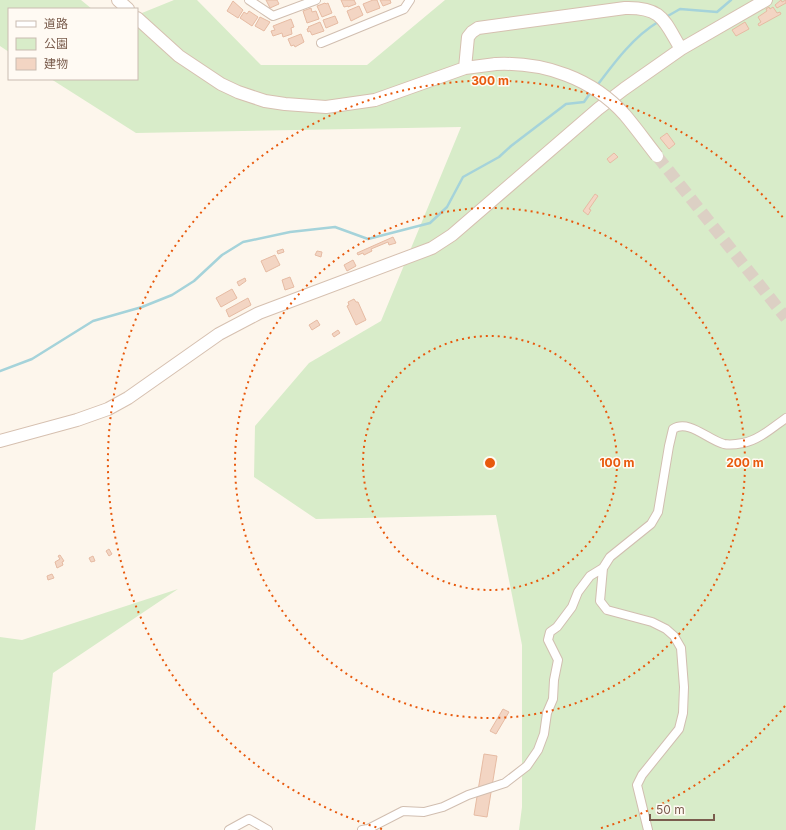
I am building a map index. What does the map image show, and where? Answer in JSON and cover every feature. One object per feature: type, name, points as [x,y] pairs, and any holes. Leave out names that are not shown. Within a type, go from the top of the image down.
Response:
[{"type":"street","points":[[118,0],[127,8]]},
{"type":"street","points":[[249,0],[273,16],[316,0]]},
{"type":"street","points":[[320,43],[404,9],[410,0]]},
{"type":"street","points":[[0,440],[77,420],[108,409],[128,398],[219,334],[259,313],[432,248],[452,235],[598,109],[624,89],[681,50],[766,0]]},
{"type":"street","points":[[464,68],[468,37],[478,28],[625,8],[648,9],[661,17],[681,50]]},
{"type":"street","points":[[138,19],[179,56],[221,84],[265,101],[307,107],[326,107],[369,101],[464,68],[515,63],[547,68],[565,73],[592,87],[606,97],[625,114],[657,156]]},
{"type":"street","points":[[362,830],[368,829],[403,811],[424,812],[443,807],[468,795],[505,783],[527,766],[538,750],[544,734],[547,712],[553,698],[554,680],[558,660],[548,640],[550,632],[557,627],[572,607],[578,592],[590,576],[603,568],[610,557],[651,524],[658,512],[668,446],[673,429],[678,426],[688,426],[724,444],[743,444],[758,438],[786,418]]},
{"type":"street","points":[[603,568],[600,601],[607,610],[652,622],[666,629],[674,636],[681,648],[684,687],[679,729],[642,775],[637,786],[648,830]]},
{"type":"street","points":[[229,830],[249,819],[268,830]]},
{"type":"green space","points":[[0,0],[81,0],[91,8],[8,8],[8,51],[0,46]]},
{"type":"green space","points":[[174,0],[197,0],[261,65],[367,65],[445,0],[786,0],[786,830],[519,830],[522,807],[522,645],[496,515],[316,519],[254,477],[255,426],[309,363],[381,321],[461,127],[136,133],[53,80],[138,80],[138,15]]},
{"type":"green space","points":[[178,589],[53,673],[35,830],[0,830],[0,637],[22,640]]},
{"type":"building","points":[[266,0],[277,0],[279,4],[270,8]]},
{"type":"building","points":[[341,0],[354,0],[356,4],[344,7]]},
{"type":"building","points":[[377,0],[380,8],[367,13],[363,4]]},
{"type":"building","points":[[380,0],[390,0],[391,3],[383,6]]},
{"type":"building","points":[[781,0],[782,2],[786,0],[786,3],[777,8],[775,5]]},
{"type":"building","points":[[233,1],[243,10],[238,18],[227,11]]},
{"type":"building","points":[[328,3],[332,13],[322,17],[317,6]]},
{"type":"building","points":[[359,6],[363,15],[351,21],[347,11]]},
{"type":"building","points":[[769,7],[770,9],[773,7],[777,13],[780,12],[781,14],[759,26],[758,24],[761,22],[758,17],[767,11],[766,9]]},
{"type":"building","points":[[311,8],[312,12],[316,11],[319,19],[307,23],[303,11]]},
{"type":"building","points":[[249,11],[258,17],[252,26],[240,18],[244,12],[247,14]]},
{"type":"building","points":[[335,16],[338,23],[326,28],[323,20]]},
{"type":"building","points":[[260,17],[270,22],[264,31],[255,26]]},
{"type":"building","points":[[291,19],[294,27],[291,28],[292,34],[283,37],[282,33],[273,36],[271,31],[275,30],[273,26]]},
{"type":"building","points":[[320,22],[324,31],[312,35],[310,31],[308,32],[308,27]]},
{"type":"building","points":[[745,22],[749,29],[736,36],[732,30]]},
{"type":"building","points":[[301,34],[304,42],[295,47],[294,45],[291,46],[288,39]]},
{"type":"building","points":[[667,133],[675,144],[669,149],[660,138]]},
{"type":"building","points":[[614,153],[618,157],[610,163],[607,159]]},
{"type":"building","points":[[595,194],[598,196],[589,209],[591,210],[588,215],[583,211]]},
{"type":"building","points":[[393,237],[396,243],[389,245],[388,242],[371,249],[372,251],[364,255],[363,253],[358,255],[357,253]]},
{"type":"building","points":[[283,249],[284,252],[278,254],[277,251]]},
{"type":"building","points":[[317,251],[322,252],[321,257],[315,255]]},
{"type":"building","points":[[275,255],[280,265],[266,272],[261,261]]},
{"type":"building","points":[[353,260],[356,266],[347,271],[344,265]]},
{"type":"building","points":[[290,277],[294,287],[285,290],[282,280]]},
{"type":"building","points":[[245,278],[246,281],[239,286],[237,282]]},
{"type":"building","points":[[232,289],[237,298],[221,307],[216,298]]},
{"type":"building","points":[[248,298],[251,305],[229,317],[226,310]]},
{"type":"building","points":[[354,299],[358,302],[366,320],[356,325],[347,306],[349,305],[348,302]]},
{"type":"building","points":[[317,320],[320,325],[312,330],[309,325]]},
{"type":"building","points":[[338,330],[340,333],[334,337],[332,334]]},
{"type":"building","points":[[109,549],[112,554],[109,556],[106,551]]},
{"type":"building","points":[[60,555],[64,561],[62,562],[63,565],[57,568],[55,562],[60,559],[58,556]]},
{"type":"building","points":[[93,556],[95,561],[91,562],[89,558]]},
{"type":"building","points":[[52,574],[54,578],[48,580],[47,576]]},
{"type":"building","points":[[503,709],[509,712],[496,734],[490,731]]},
{"type":"building","points":[[484,754],[497,756],[487,817],[474,815]]},
{"type":"waterway","points":[[666,17],[680,9],[717,12],[731,0]]},
{"type":"waterway","points":[[596,87],[632,43],[658,22]]},
{"type":"waterway","points":[[0,371],[32,359],[93,321],[142,307],[172,295],[194,281],[222,255],[243,242],[290,232],[335,227],[368,239],[430,223],[447,207],[463,177],[499,157],[566,104],[584,102],[591,92]]},
{"type":"tunnel","points":[[657,156],[786,318]]}]
